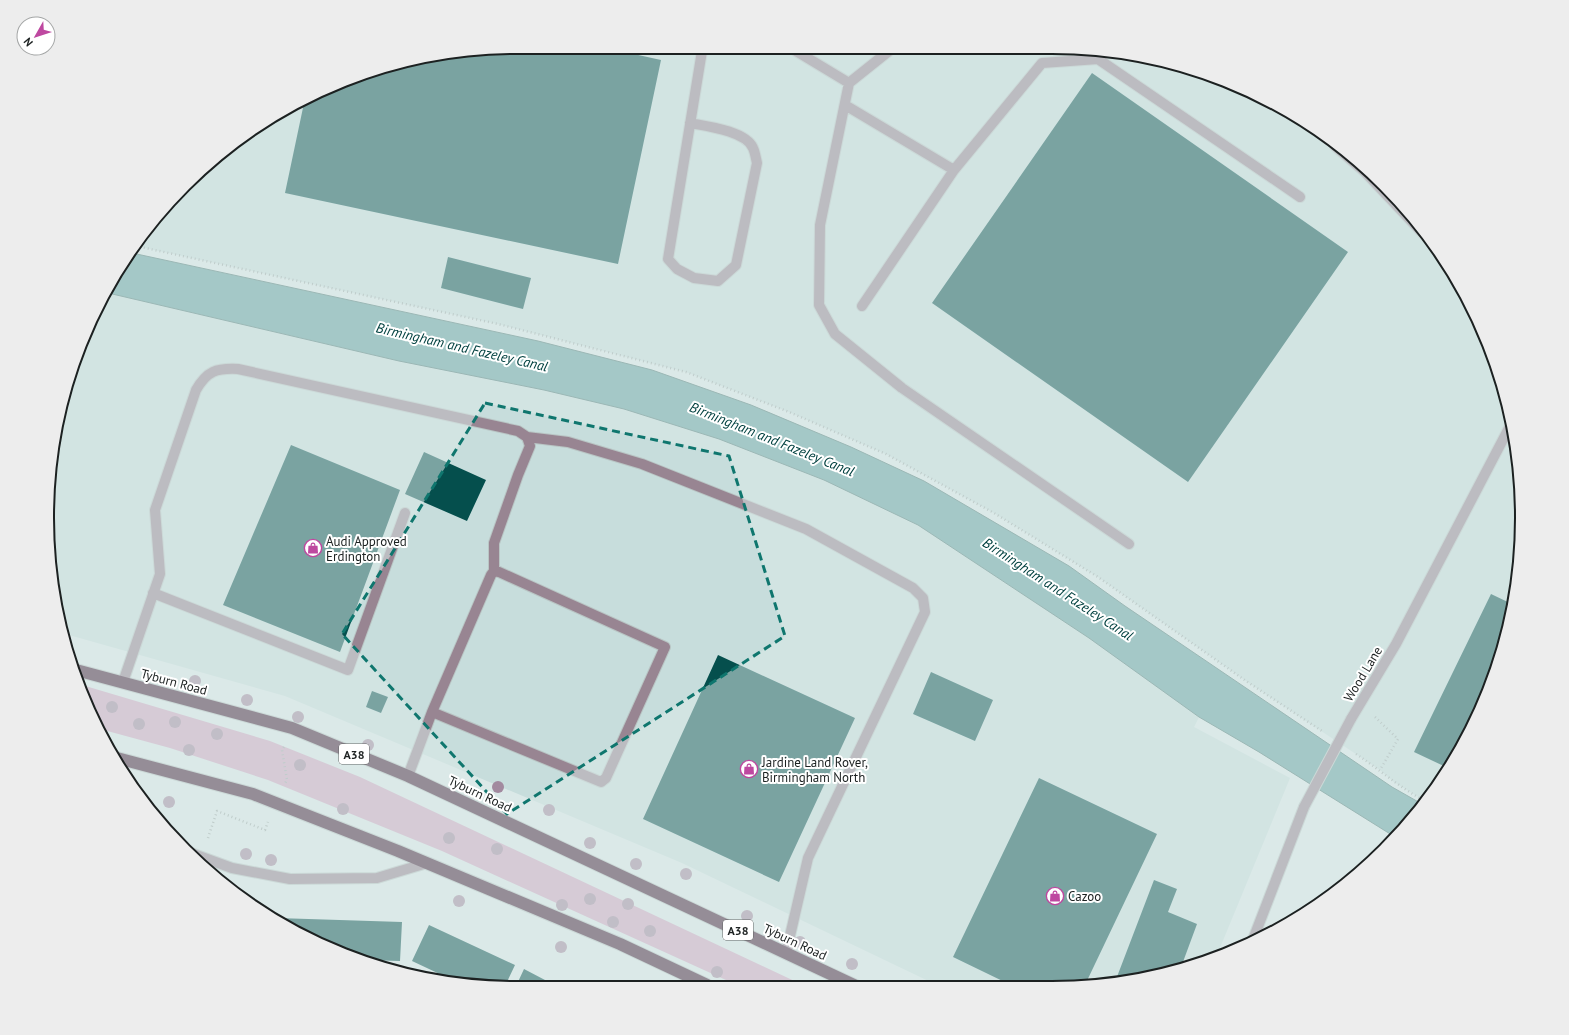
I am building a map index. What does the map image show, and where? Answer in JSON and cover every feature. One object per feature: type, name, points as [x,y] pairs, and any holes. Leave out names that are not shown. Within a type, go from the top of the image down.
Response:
[{"type":"highway","name":"Tyburn Road","points":[[81,671],[292,728],[408,776],[845,981]]},
{"type":"highway","points":[[122,760],[253,794],[427,863],[620,944],[699,981]]},
{"type":"street","points":[[690,123],[720,128],[742,137],[753,147],[757,163],[736,265],[718,281],[694,278],[677,270],[668,259],[690,123],[702,54]]},
{"type":"street","points":[[801,54],[849,83]]},
{"type":"street","points":[[885,54],[849,83],[820,225],[819,305],[835,334],[902,388],[1129,544]]},
{"type":"street","points":[[862,306],[954,170],[1042,63],[1098,59],[1300,197]]},
{"type":"street","points":[[845,105],[954,170]]},
{"type":"street","points":[[122,682],[160,574],[155,510],[196,390],[210,373],[223,368],[238,369],[518,430],[527,437],[568,442],[642,464],[799,526],[913,588],[923,598],[925,612],[808,858],[786,953]]},
{"type":"street","name":"Wood Lane","points":[[1255,934],[1304,807],[1351,719],[1396,644],[1507,432]]},
{"type":"street","points":[[408,776],[432,712],[494,571],[494,543],[530,446],[527,437]]},
{"type":"street","points":[[153,593],[348,670],[405,513]]},
{"type":"street","points":[[432,712],[601,782],[606,778],[665,650],[663,645],[494,571]]},
{"type":"street","points":[[203,857],[232,868],[290,879],[377,878],[427,863]]},
{"type":"path","points":[[141,247],[498,324],[686,372],[789,412],[886,454],[994,514],[1098,577],[1246,681],[1325,733]]},
{"type":"path","points":[[1361,703],[1398,739],[1380,770]]},
{"type":"path","points":[[1356,753],[1394,782],[1420,798]]},
{"type":"highlighted area","points":[[485,403],[729,456],[785,636],[507,814],[342,634]]},
{"type":"shaded area","points":[[518,54],[1082,55],[1142,63],[1171,70],[1229,89],[1257,102],[1309,132],[1357,169],[1379,190],[1400,212],[1437,260],[1467,312],[1480,340],[1499,398],[1506,427],[1514,487],[1515,518],[1511,578],[1506,608],[1499,637],[1480,695],[1453,749],[1420,798],[1394,782],[1380,770],[1246,681],[1098,577],[994,513],[886,454],[789,412],[686,372],[498,324],[141,247],[169,212],[212,169],[260,132],[286,116],[340,89],[369,79],[427,63],[457,58]]},
{"type":"shaded area","points":[[112,294],[399,361],[544,390],[624,409],[719,439],[824,480],[918,525],[1089,638],[1199,717],[1194,727],[1290,778],[1219,949],[1171,965],[1112,977],[1052,981],[929,981],[682,863],[285,696],[70,635],[63,608],[55,548],[55,487],[58,457],[63,427],[79,369],[89,340]]},
{"type":"shaded area","points":[[86,686],[270,741],[360,777],[794,981],[728,981],[442,851],[268,780],[170,748],[106,731]]},
{"type":"water","name":"Birmingham and Fazeley Canal","points":[[136,254],[538,341],[652,370],[751,405],[851,447],[924,481],[1069,566],[1125,606],[1392,787],[1418,802],[1390,834],[1259,752],[1199,717],[1089,638],[918,525],[824,480],[719,439],[624,409],[544,390],[399,361],[112,294]]},
{"type":"building","points":[[634,54],[661,60],[618,264],[285,193],[303,107],[340,89],[398,70],[427,63],[487,55]]},
{"type":"building","points":[[1092,73],[1348,252],[1188,482],[932,303]]},
{"type":"building","points":[[448,257],[531,278],[523,309],[441,288]]},
{"type":"building","name":"Audi Approved Erdington","points":[[291,445],[400,490],[340,652],[223,605]]},
{"type":"building","points":[[424,452],[486,480],[467,521],[405,494]]},
{"type":"building","points":[[1491,594],[1507,602],[1499,637],[1480,695],[1467,723],[1443,766],[1414,752]]},
{"type":"building","name":"Jardine Land Rover, Birmingham North","points":[[718,655],[855,718],[779,882],[643,819]]},
{"type":"building","points":[[931,672],[993,700],[975,741],[913,714]]},
{"type":"building","points":[[372,691],[388,697],[381,713],[366,707]]},
{"type":"building","name":"Cazoo","points":[[1039,778],[1157,834],[1088,979],[1003,981],[953,957]]},
{"type":"building","points":[[1154,880],[1177,889],[1168,912],[1197,924],[1183,961],[1142,972],[1117,976]]},
{"type":"building","points":[[285,918],[402,922],[400,961],[384,961],[340,946]]},
{"type":"building","points":[[429,925],[515,965],[508,981],[487,980],[440,974],[412,961]]},
{"type":"building","points":[[524,969],[547,981],[518,981]]},
{"type":"place","name":"Audi Approved Erdington","points":[[313,548]]},
{"type":"place","name":"Jardine Land Rover, Birmingham North","points":[[749,769]]},
{"type":"place","name":"Cazoo","points":[[1055,896]]}]
